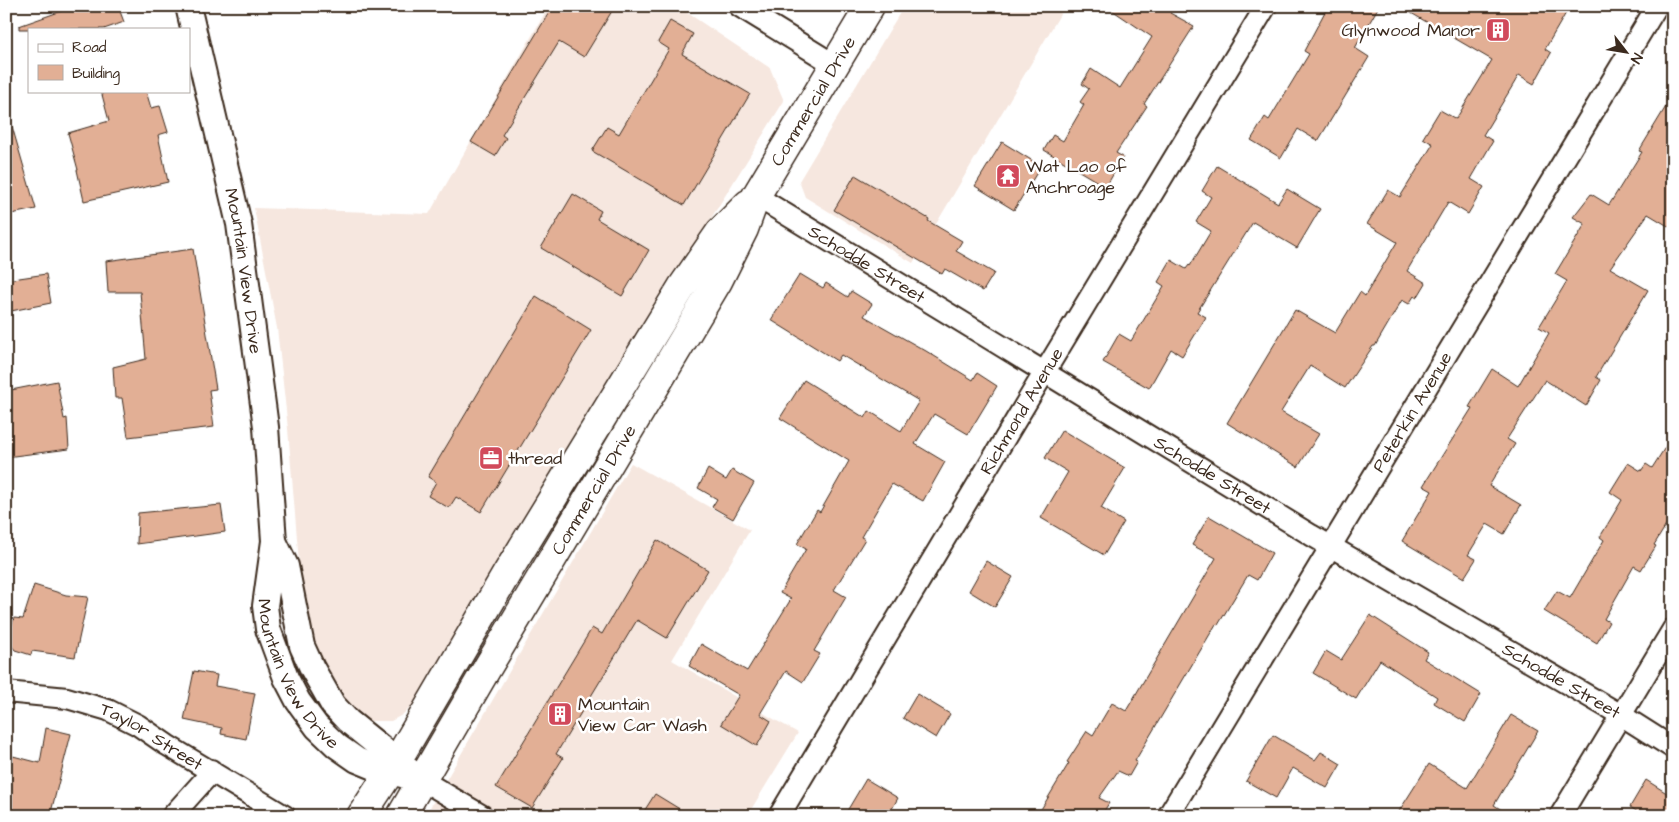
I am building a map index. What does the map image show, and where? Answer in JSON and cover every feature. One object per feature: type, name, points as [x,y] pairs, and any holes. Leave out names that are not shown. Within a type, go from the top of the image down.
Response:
[{"type":"main road","name":"Commercial Drive","points":[[422,780],[718,281],[744,229],[756,196],[870,6]]},
{"type":"main road","name":"Commercial Drive","points":[[393,766],[507,573],[682,287],[720,232],[756,196]]},
{"type":"main road","points":[[361,816],[393,766]]},
{"type":"main road","points":[[401,816],[422,780]]},
{"type":"street","name":"Mountain View Drive","points":[[188,6],[239,224],[266,427],[274,541],[286,566],[302,646],[333,705],[393,766],[422,780]]},
{"type":"street","points":[[739,6],[835,65]]},
{"type":"street","name":"Richmond Avenue","points":[[779,816],[1266,6]]},
{"type":"street","name":"Peterkin Avenue","points":[[1168,816],[1657,6]]},
{"type":"street","name":"Schodde Street","points":[[756,196],[1330,547],[1621,715],[1673,748]]},
{"type":"street","points":[[1560,816],[1673,629]]},
{"type":"street","name":"Taylor Street","points":[[6,692],[67,698],[108,710],[138,725],[285,816]]},
{"type":"street","points":[[172,816],[208,776],[210,770]]},
{"type":"street","points":[[422,780],[484,816]]},
{"type":"shaded area","points":[[549,6],[682,6],[686,12],[770,68],[784,101],[411,707],[391,721],[365,721],[340,700],[309,641],[301,587],[288,429],[277,328],[254,208],[429,214]]},
{"type":"shaded area","points":[[904,6],[1065,6],[913,263],[805,197],[799,181]]},
{"type":"shaded area","points":[[631,463],[750,530],[672,660],[798,733],[747,816],[425,816]]},
{"type":"building","points":[[76,6],[118,6],[124,22],[107,28],[19,29],[19,26]]},
{"type":"building","points":[[553,6],[615,6],[584,57],[559,42],[502,135],[506,138],[495,156],[471,142]]},
{"type":"building","points":[[1106,6],[1175,6],[1170,13],[1194,26],[1144,104],[1147,106],[1116,153],[1123,157],[1106,187],[1044,150],[1053,135],[1063,141],[1084,105],[1080,102],[1089,89],[1082,84],[1091,69],[1120,88],[1152,37]]},
{"type":"building","points":[[1328,6],[1379,6],[1355,48],[1369,57],[1318,141],[1298,129],[1281,158],[1251,140],[1265,117],[1269,120],[1309,54],[1304,51]]},
{"type":"building","points":[[1399,6],[1570,6],[1545,49],[1551,53],[1534,84],[1519,75],[1483,135],[1493,141],[1471,179],[1484,187],[1468,214],[1448,202],[1407,271],[1426,283],[1417,298],[1414,296],[1409,304],[1402,300],[1375,346],[1373,346],[1345,388],[1310,366],[1281,412],[1319,434],[1298,467],[1227,423],[1295,310],[1335,333],[1360,292],[1365,296],[1397,242],[1367,224],[1388,190],[1400,197],[1433,144],[1423,138],[1440,110],[1456,119],[1492,60]]},
{"type":"building","points":[[670,21],[693,34],[682,54],[750,94],[684,205],[592,151],[607,127],[619,134],[669,49],[658,42]]},
{"type":"building","points":[[101,92],[146,92],[151,108],[160,106],[168,132],[158,135],[168,182],[84,201],[68,133],[109,121]]},
{"type":"building","points":[[1673,95],[1673,229],[1648,214],[1610,268],[1648,290],[1596,377],[1601,380],[1586,406],[1545,380],[1507,439],[1515,444],[1489,486],[1521,505],[1504,534],[1487,524],[1468,555],[1476,559],[1464,578],[1402,541],[1432,491],[1423,486],[1472,408],[1469,407],[1492,369],[1518,386],[1549,333],[1539,327],[1567,281],[1555,274],[1585,224],[1573,217],[1591,194],[1609,205],[1642,152],[1639,151]]},
{"type":"building","points":[[11,123],[36,209],[6,215],[6,124]]},
{"type":"building","name":"Wat Lao of Anchroage","points":[[1002,142],[1041,166],[1014,210],[975,186]]},
{"type":"building","points":[[1217,166],[1278,203],[1287,189],[1320,209],[1297,248],[1253,222],[1197,312],[1206,317],[1182,356],[1171,349],[1149,388],[1103,362],[1119,334],[1131,341],[1164,286],[1158,282],[1171,260],[1186,269],[1190,266],[1211,231],[1196,222],[1211,197],[1202,191]]},
{"type":"building","points":[[855,175],[962,241],[956,251],[994,273],[983,291],[945,269],[942,274],[834,210]]},
{"type":"building","points":[[573,194],[601,211],[597,219],[649,250],[622,296],[541,248]]},
{"type":"building","points":[[193,249],[216,389],[209,390],[214,427],[128,437],[122,398],[115,398],[113,367],[146,359],[140,292],[108,292],[106,261]]},
{"type":"building","points":[[46,274],[51,303],[6,312],[6,280]]},
{"type":"building","points":[[800,274],[823,288],[826,283],[848,297],[851,291],[872,304],[864,316],[973,380],[977,373],[997,386],[968,434],[934,414],[915,444],[945,462],[923,501],[892,484],[861,537],[865,539],[834,590],[846,597],[814,651],[820,654],[803,682],[786,671],[760,714],[771,721],[757,746],[721,724],[739,695],[689,666],[701,644],[747,671],[791,599],[780,593],[806,549],[797,544],[817,510],[820,512],[849,461],[780,418],[804,380],[865,418],[869,411],[901,431],[919,401],[841,355],[837,361],[771,320]]},
{"type":"building","points":[[536,296],[591,330],[481,512],[456,497],[449,508],[428,496],[436,482],[428,477]]},
{"type":"building","points":[[57,381],[64,419],[67,418],[69,449],[6,457],[6,391]]},
{"type":"building","points":[[1062,430],[1125,468],[1101,508],[1124,522],[1104,555],[1041,518],[1068,472],[1045,458]]},
{"type":"building","points":[[1673,435],[1673,514],[1641,570],[1634,566],[1604,619],[1609,622],[1597,643],[1544,611],[1557,591],[1570,598],[1604,540],[1600,537],[1622,500],[1610,492],[1628,463],[1641,471],[1646,464],[1652,468]]},
{"type":"building","points":[[708,469],[726,480],[732,470],[754,483],[733,519],[712,507],[717,499],[698,488]]},
{"type":"building","points":[[221,505],[225,532],[137,544],[138,513]]},
{"type":"building","points":[[1209,516],[1272,553],[1257,580],[1248,575],[1218,625],[1216,624],[1135,761],[1137,762],[1129,776],[1118,771],[1099,798],[1109,803],[1101,816],[1037,816],[1069,763],[1067,762],[1087,731],[1093,735],[1112,703],[1126,711],[1216,558],[1192,545]]},
{"type":"building","points":[[657,540],[708,570],[667,638],[637,620],[556,754],[563,758],[532,808],[496,787],[592,628],[602,634]]},
{"type":"building","points":[[986,561],[1013,577],[995,607],[969,591]]},
{"type":"building","points":[[34,585],[66,595],[88,597],[75,657],[32,651],[31,655],[15,650],[7,640],[14,618],[23,619]]},
{"type":"building","points":[[1370,615],[1428,652],[1424,659],[1481,694],[1465,722],[1434,703],[1437,697],[1380,660],[1356,699],[1313,673],[1326,651],[1341,660]]},
{"type":"building","points":[[194,671],[217,675],[215,686],[255,693],[246,739],[221,734],[222,728],[184,720]]},
{"type":"building","points":[[917,694],[950,714],[936,738],[903,718]]},
{"type":"building","points":[[1511,715],[1538,731],[1494,805],[1511,816],[1396,816],[1429,764],[1467,788]]},
{"type":"building","points":[[46,728],[71,734],[50,816],[20,816],[6,812],[6,780],[13,756],[40,763]]},
{"type":"building","points":[[1273,735],[1315,760],[1321,752],[1341,764],[1327,788],[1293,768],[1276,798],[1246,781]]},
{"type":"building","points":[[866,779],[898,798],[888,816],[844,816]]},
{"type":"building","points":[[1646,780],[1673,797],[1673,816],[1644,816],[1630,807]]},
{"type":"building","points":[[655,794],[691,816],[641,816]]},
{"type":"place","name":"Glynwood Manor","points":[[1498,30]]},
{"type":"place","name":"Wat Lao of Anchroage","points":[[1008,176]]},
{"type":"place","name":"thread","points":[[491,458]]},
{"type":"place","name":"Mountain View Car Wash","points":[[560,714]]}]
